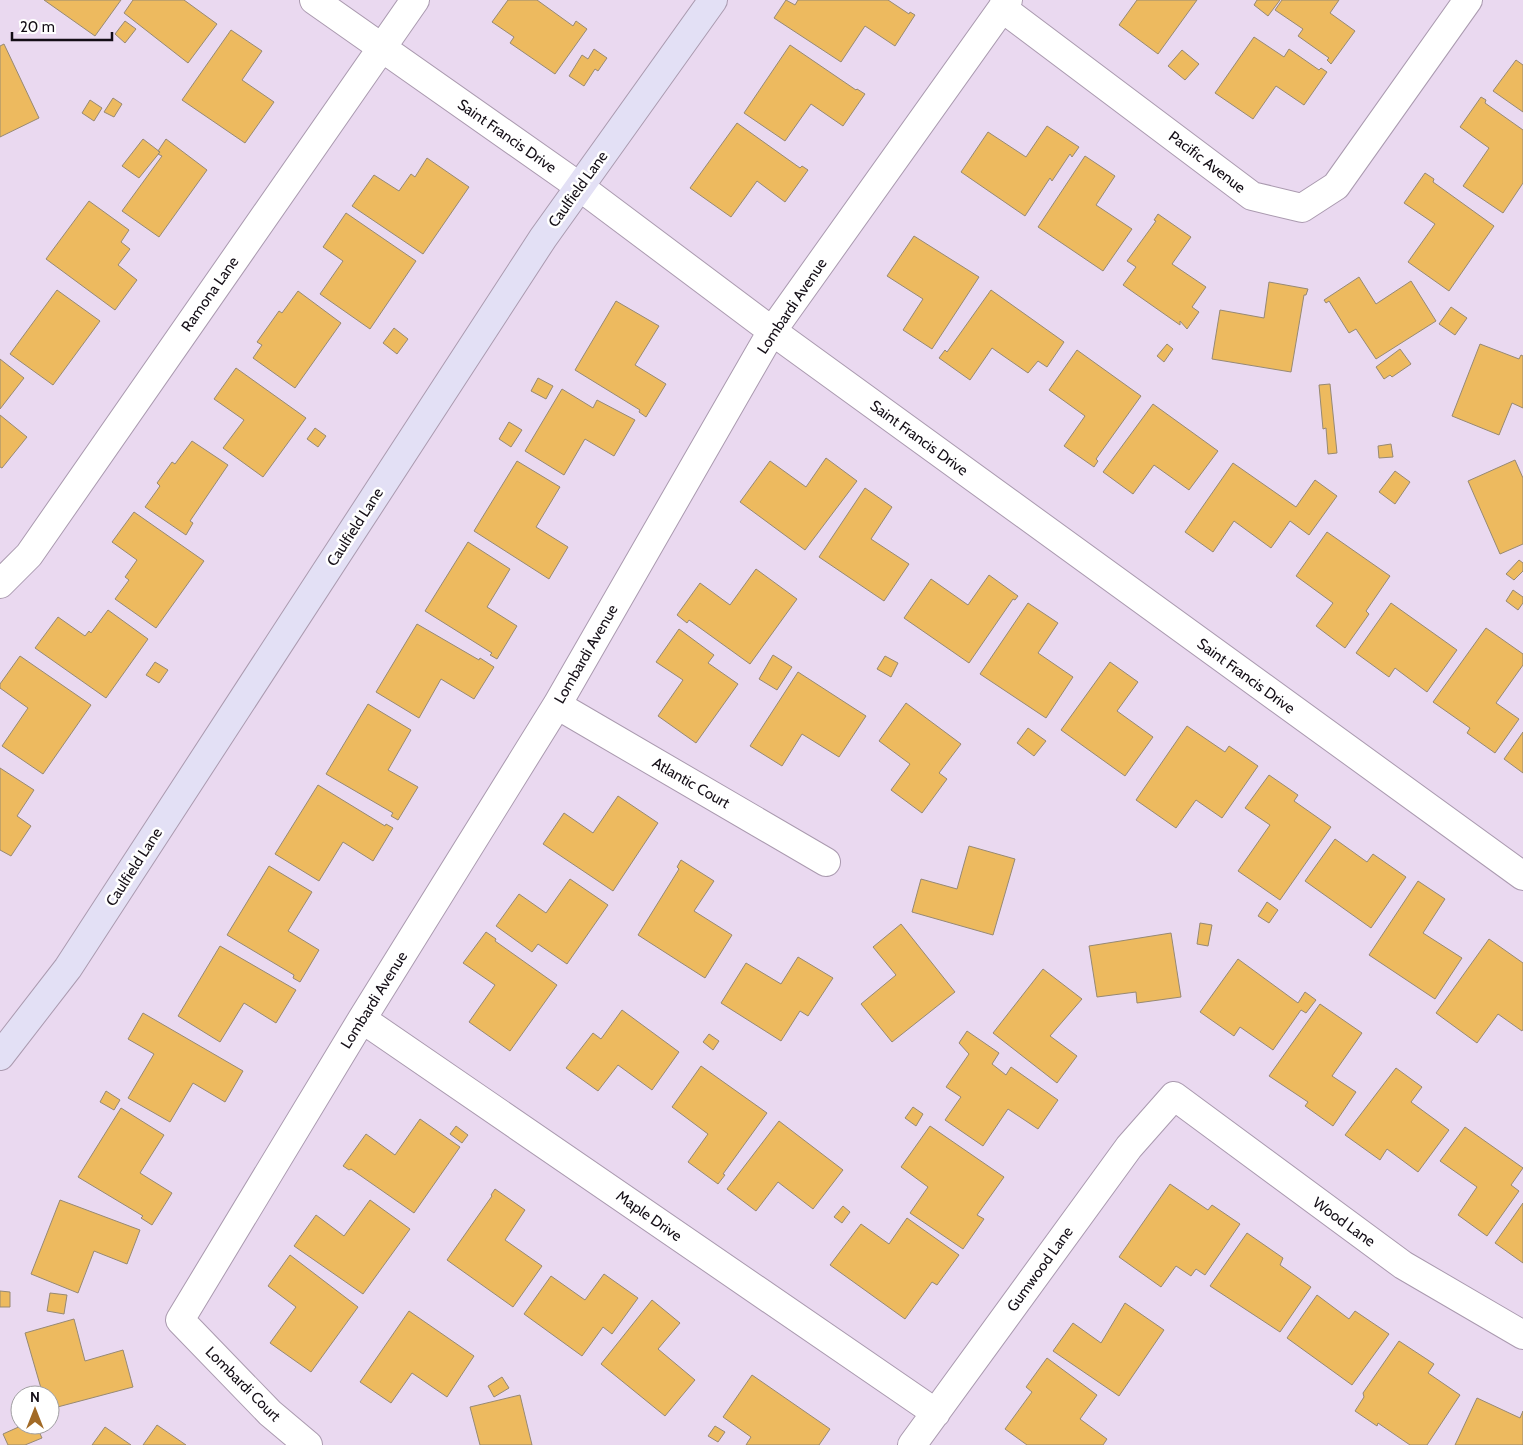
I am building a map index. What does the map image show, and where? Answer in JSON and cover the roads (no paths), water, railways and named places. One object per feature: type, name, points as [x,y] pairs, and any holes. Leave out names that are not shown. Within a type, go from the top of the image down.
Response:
[{"type":"main road","name":"Caulfield Lane","points":[[0,1056],[68,968],[543,238],[713,0]]},
{"type":"street","name":"Saint Francis Drive","points":[[314,0],[580,187],[772,331],[1523,876]]},
{"type":"street","name":"Ramona Lane","points":[[0,584],[29,555],[415,0]]},
{"type":"street","name":"Pacific Avenue","points":[[1005,4],[1252,196],[1302,208],[1336,186],[1468,0]]},
{"type":"street","name":"Lombardi Avenue","points":[[180,1320],[362,1019],[556,705],[772,331],[1005,4]]},
{"type":"street","name":"Atlantic Court","points":[[556,705],[826,862]]},
{"type":"street","name":"Maple Drive","points":[[362,1019],[936,1413]]},
{"type":"street","name":"Gumwood Lane","points":[[912,1445],[1129,1147],[1174,1096]]},
{"type":"street","name":"Wood Lane","points":[[1174,1096],[1403,1265],[1523,1335]]},
{"type":"street","name":"Lombardi Court","points":[[180,1320],[270,1413],[308,1445]]}]
